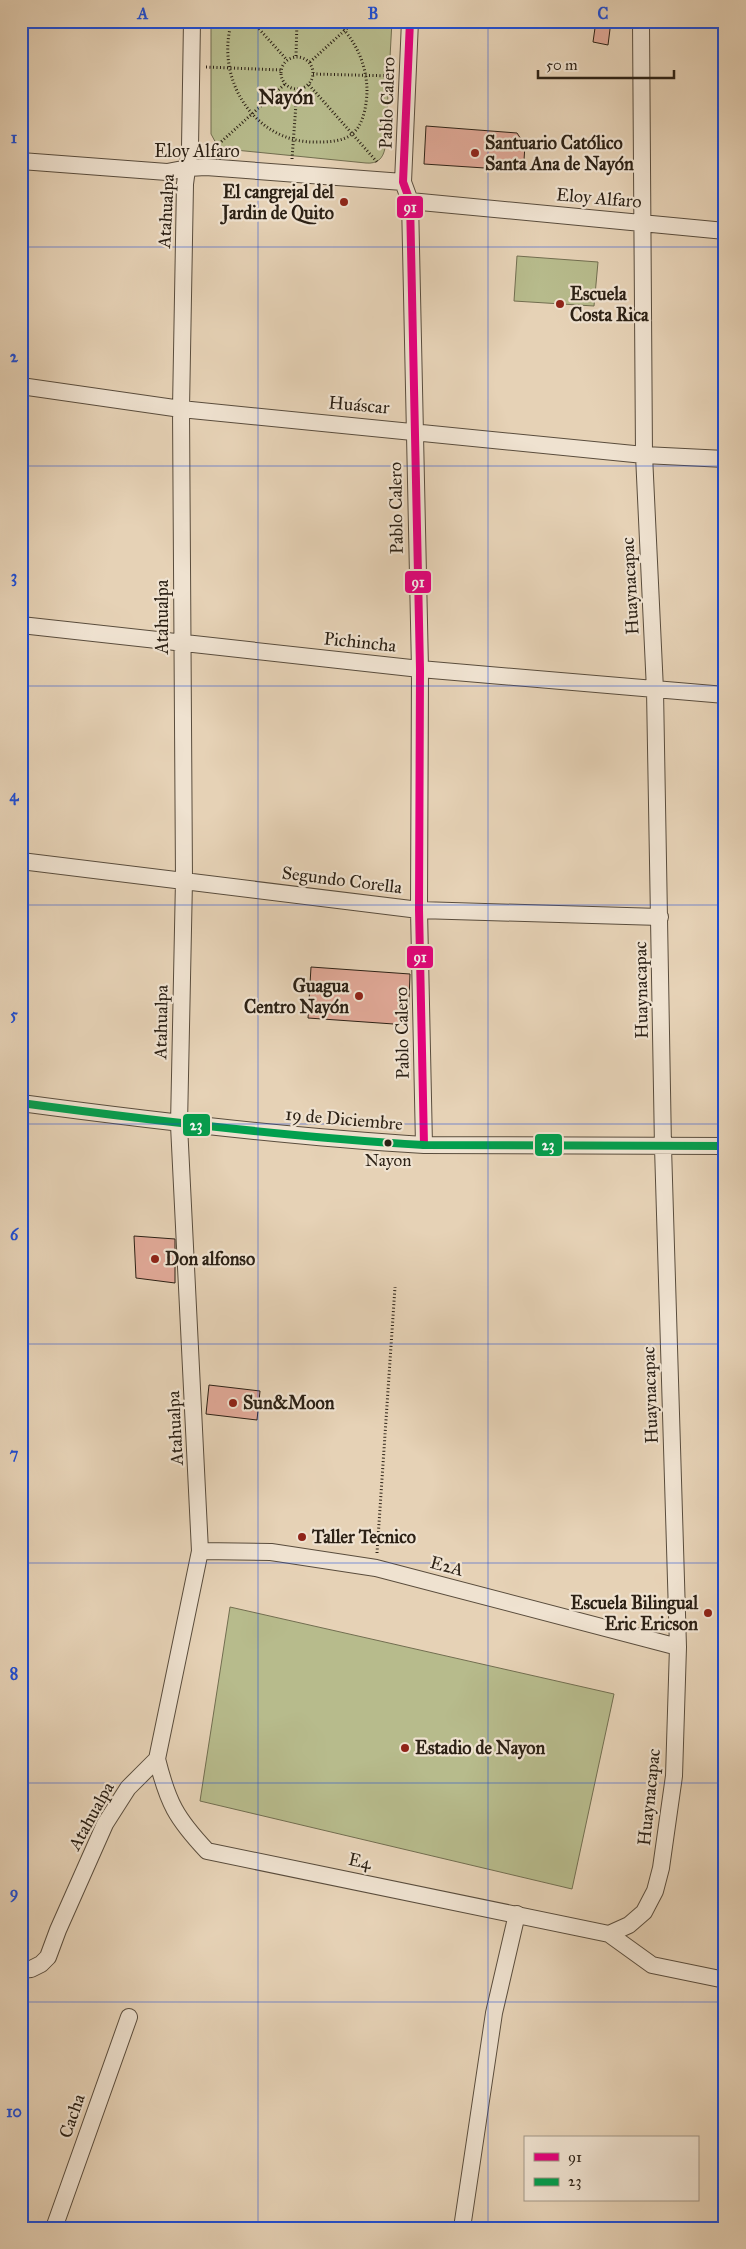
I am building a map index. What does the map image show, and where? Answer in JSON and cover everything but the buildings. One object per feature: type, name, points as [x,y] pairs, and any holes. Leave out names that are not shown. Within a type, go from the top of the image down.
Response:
[{"type":"street","name":"Atahualpa","points":[[21,1970],[31,1969],[41,1964],[48,1957],[54,1947],[58,1930],[106,1824],[128,1788],[157,1759],[200,1551],[179,1125],[184,880],[181,409],[185,184],[191,168],[192,21]]},
{"type":"street","name":"Pablo Calero","points":[[410,21],[399,182],[410,201],[420,668],[419,910],[424,1145]]},
{"type":"street","name":"Huaynacapac","points":[[609,1934],[629,1925],[644,1912],[655,1891],[661,1868],[674,1776],[678,1647],[663,1147],[655,690],[644,455],[641,21]]},
{"type":"street","name":"Eloy Alfaro","points":[[21,161],[167,172],[191,168],[399,182]]},
{"type":"street","name":"Eloy Alfaro","points":[[410,201],[725,231]]},
{"type":"street","name":"Huáscar","points":[[21,386],[181,409],[414,430],[644,455],[725,459]]},
{"type":"street","name":"Pichincha","points":[[21,625],[420,668],[725,695]]},
{"type":"street","name":"Segundo Corella","points":[[21,861],[419,910],[660,917]]},
{"type":"street","name":"19 de Diciembre","points":[[21,1103],[179,1125],[424,1145],[725,1146]]},
{"type":"street","name":"E2A","points":[[200,1551],[271,1552],[376,1568],[678,1647]]},
{"type":"street","name":"E4","points":[[157,1759],[173,1810],[189,1832],[207,1851],[609,1934]]},
{"type":"street","points":[[462,2228],[494,2013],[516,1914]]},
{"type":"street","points":[[609,1934],[652,1965],[725,1980]]},
{"type":"street","name":"Cacha","points":[[54,2228],[129,2017]]},
{"type":"path","points":[[232,21],[227,45],[228,67],[235,90],[252,114],[275,132],[294,139],[316,143],[330,142],[353,134],[360,124],[367,97],[365,75],[360,54],[345,30],[336,21]]},
{"type":"path","points":[[252,21],[287,60]]},
{"type":"path","points":[[296,56],[297,21]]},
{"type":"path","points":[[310,62],[355,21]]},
{"type":"path","points":[[296,56],[310,62],[313,74],[309,85],[297,90],[285,84],[282,80],[281,70],[287,60],[296,56]]},
{"type":"path","points":[[203,76],[203,67],[281,70]]},
{"type":"path","points":[[313,74],[397,76]]},
{"type":"path","points":[[191,168],[285,84]]},
{"type":"path","points":[[309,85],[399,182]]},
{"type":"path","points":[[292,163],[297,90]]},
{"type":"path","points":[[207,146],[217,155]]},
{"type":"path","points":[[376,1568],[395,1287]]},
{"type":"green space","points":[[211,21],[392,21],[385,148],[381,158],[373,163],[366,163],[225,149],[217,145],[211,134]]},
{"type":"green space","points":[[517,256],[598,262],[594,306],[514,301]]},
{"type":"green space","name":"Estadio de Nayon","points":[[230,1607],[614,1694],[572,1889],[200,1801]]},
{"type":"transit line","name":"91","points":[[410,21],[403,182],[410,201],[420,669],[419,910],[424,1145]]},
{"type":"transit line","name":"23","points":[[21,1103],[222,1128],[424,1145],[725,1146]]},
{"type":"place","name":"Santuario Católico Santa Ana de Nayón","points":[[475,153]]},
{"type":"place","name":"El cangrejal del Jardin de Quito","points":[[344,202]]},
{"type":"place","name":"Escuela Costa Rica","points":[[560,304]]},
{"type":"place","name":"Guagua Centro Nayón","points":[[359,996]]},
{"type":"place","name":"Nayon","points":[[388,1143]]},
{"type":"place","name":"Don alfonso","points":[[155,1259]]},
{"type":"place","name":"Sun&Moon","points":[[233,1403]]},
{"type":"place","name":"Taller Tecnico","points":[[302,1537]]},
{"type":"place","name":"Escuela Bilingual Eric Ericson","points":[[708,1613]]},
{"type":"place","name":"Estadio de Nayon","points":[[405,1748]]},
{"type":"district","name":"Nayón","points":[[286,97]]}]
